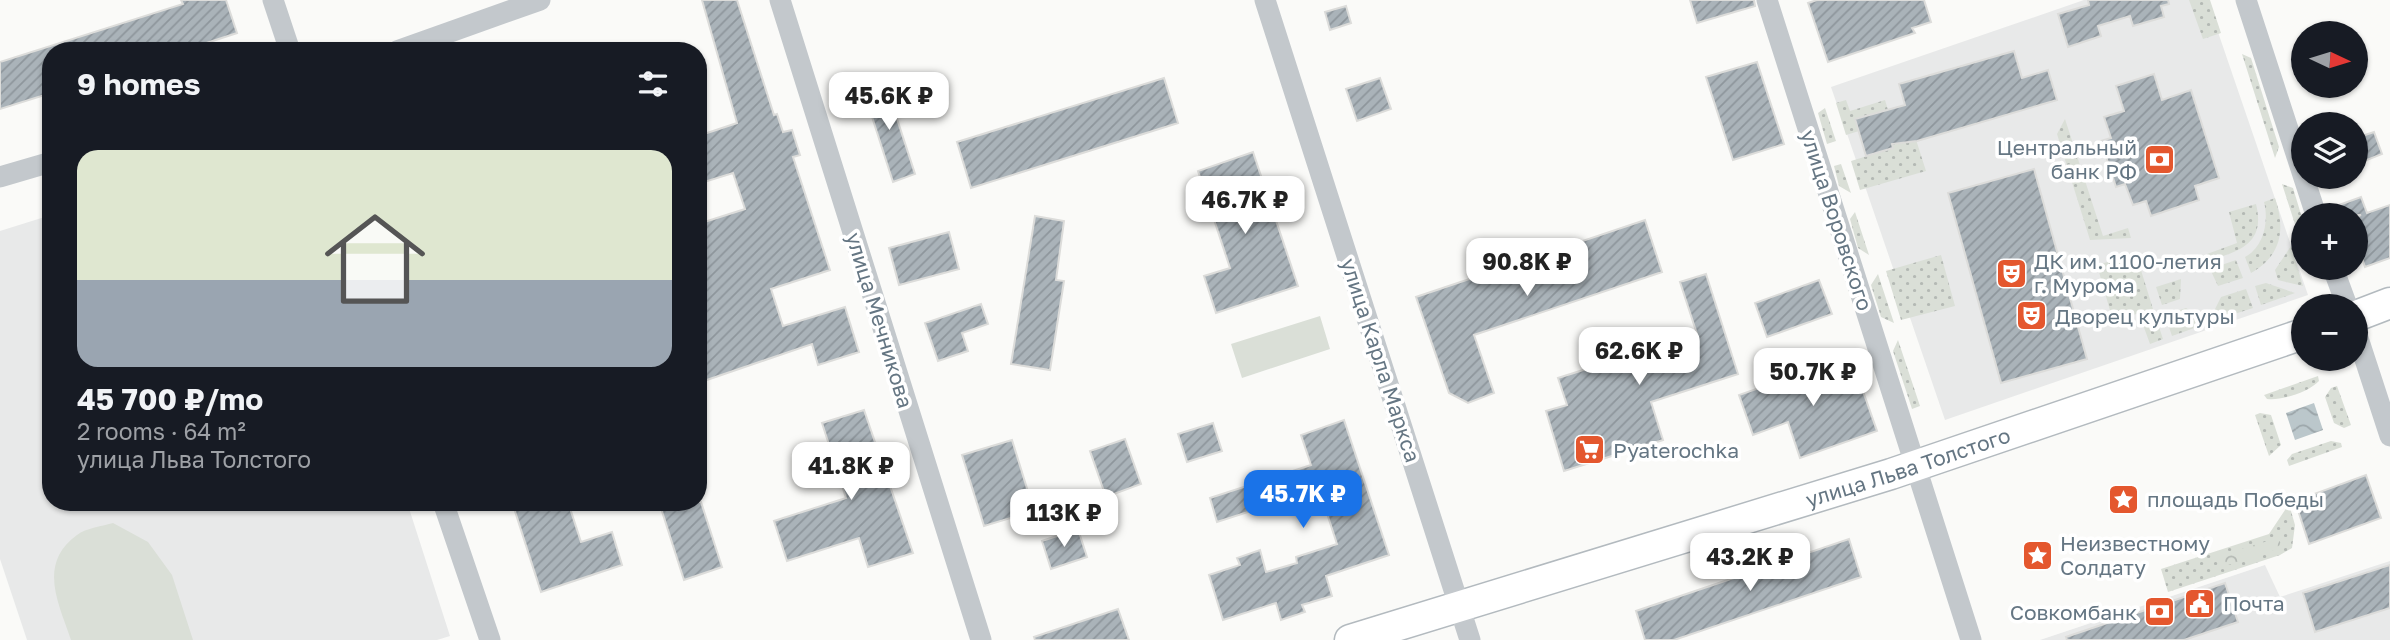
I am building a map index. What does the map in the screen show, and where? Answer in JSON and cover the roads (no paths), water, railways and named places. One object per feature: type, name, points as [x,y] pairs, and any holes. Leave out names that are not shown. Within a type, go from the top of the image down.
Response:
[{"type":"street","points":[[273,0],[287,42]]},
{"type":"street","points":[[422,42],[540,0]]},
{"type":"street","name":"улица Мечникова","points":[[780,0],[981,640]]},
{"type":"street","name":"улица Карла Маркса","points":[[1265,0],[1470,640]]},
{"type":"street","name":"улица Воровского","points":[[1767,0],[1971,640]]},
{"type":"street","points":[[2246,0],[2312,203]]},
{"type":"street","points":[[0,177],[42,165]]},
{"type":"street","points":[[2368,311],[2390,303]]},
{"type":"street","name":"улица Льва Толстого","points":[[1350,640],[1915,466],[2291,338]]},
{"type":"street","points":[[2368,369],[2390,436]]},
{"type":"street","points":[[446,511],[490,640]]},
{"type":"water","points":[[2314,403],[2323,430],[2295,440],[2286,413]]},
{"type":"place","name":"Центральный банк РФ","points":[[2160,159]]},
{"type":"place","name":"ДК им. 1100-летия г. Мурома","points":[[2011,273]]},
{"type":"place","name":"Дворец культуры","points":[[2032,316]]},
{"type":"place","name":"Pyaterochka","points":[[1590,450]]},
{"type":"place","name":"площадь Победы","points":[[2124,499]]},
{"type":"place","name":"Неизвестному Солдату","points":[[2037,555]]},
{"type":"place","name":"Почта","points":[[2200,603]]},
{"type":"place","name":"Совкомбанк","points":[[2160,612]]}]
